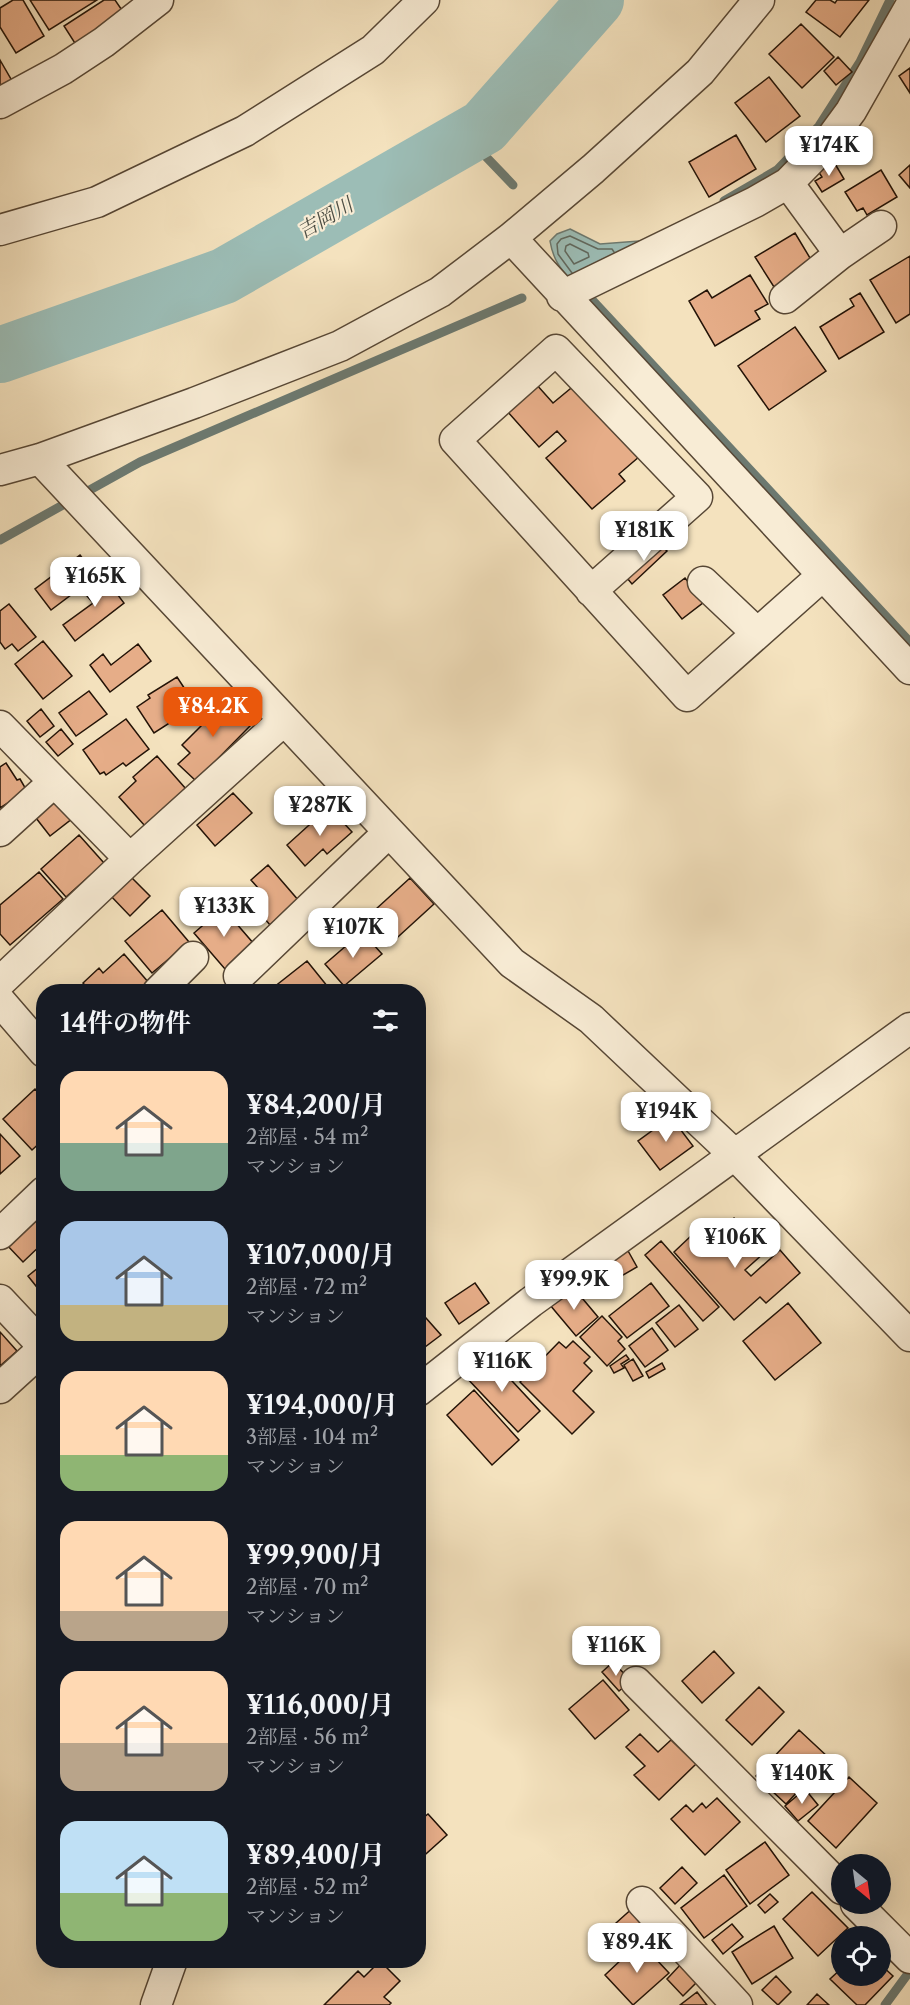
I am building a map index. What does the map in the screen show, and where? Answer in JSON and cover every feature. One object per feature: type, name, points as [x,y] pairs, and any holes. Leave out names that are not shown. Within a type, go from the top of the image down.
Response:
[{"type":"street","points":[[0,103],[63,69],[104,42],[158,0]]},
{"type":"street","points":[[0,231],[96,202],[244,131],[373,50],[424,0]]},
{"type":"street","points":[[0,470],[40,459],[194,403],[340,346],[440,292],[511,238],[593,169],[700,72],[759,0]]},
{"type":"street","points":[[576,289],[755,202],[788,183],[829,141],[850,111],[910,7]]},
{"type":"street","points":[[788,183],[840,254]]},
{"type":"street","points":[[785,298],[840,254],[881,226]]},
{"type":"street","points":[[511,238],[576,289],[822,576],[910,669]]},
{"type":"street","points":[[591,591],[697,496],[556,350],[455,440],[591,591],[687,696],[822,576]]},
{"type":"street","points":[[40,459],[512,963],[591,1019],[736,1156],[910,1336]]},
{"type":"street","points":[[704,582],[757,633]]},
{"type":"street","points":[[0,982],[130,859],[284,720]]},
{"type":"street","points":[[0,726],[130,859]]},
{"type":"street","points":[[0,831],[54,782]]},
{"type":"street","points":[[239,976],[389,832]]},
{"type":"street","points":[[166,984],[193,957]]},
{"type":"street","points":[[0,1001],[36,1043]]},
{"type":"street","points":[[426,1385],[531,1302],[910,1028]]},
{"type":"street","points":[[0,1234],[36,1199]]},
{"type":"street","points":[[0,1300],[36,1339]]},
{"type":"street","points":[[0,1388],[36,1355]]},
{"type":"street","points":[[636,1682],[831,1878]]},
{"type":"street","points":[[642,1902],[737,2005]]},
{"type":"street","points":[[866,1914],[910,1958]]},
{"type":"street","points":[[156,2005],[169,1968]]},
{"type":"water","points":[[570,229],[600,244],[639,241],[643,246],[572,281],[558,263],[550,241],[557,234]]},
{"type":"building","points":[[13,0],[23,0],[44,36],[16,53],[0,27],[0,8]]},
{"type":"building","points":[[30,0],[97,0],[49,30]]},
{"type":"building","points":[[104,0],[115,0],[126,16],[78,48],[64,26]]},
{"type":"building","points":[[816,0],[830,0],[835,3],[837,0],[869,0],[840,37],[806,12]]},
{"type":"building","points":[[801,24],[834,57],[802,88],[769,54]]},
{"type":"building","points":[[838,57],[852,72],[836,85],[824,71]]},
{"type":"building","points":[[0,60],[15,86],[0,94]]},
{"type":"building","points":[[910,68],[910,93],[899,76]]},
{"type":"building","points":[[769,77],[800,116],[766,142],[735,103]]},
{"type":"building","points":[[736,135],[756,169],[709,197],[689,162]]},
{"type":"building","points":[[834,162],[844,179],[822,192],[815,181],[822,177],[818,171]]},
{"type":"building","points":[[910,165],[910,188],[899,175]]},
{"type":"building","points":[[881,170],[897,197],[867,215],[863,208],[857,211],[845,192]]},
{"type":"building","points":[[795,233],[813,263],[774,287],[755,257]]},
{"type":"building","points":[[910,256],[910,314],[896,323],[870,280]]},
{"type":"building","points":[[750,275],[768,304],[755,311],[760,319],[715,346],[689,301],[707,290],[712,298]]},
{"type":"building","points":[[860,293],[884,332],[839,359],[820,327],[854,306],[850,299]]},
{"type":"building","points":[[795,327],[826,371],[769,410],[738,366]]},
{"type":"building","points":[[536,384],[553,403],[576,384],[640,456],[619,474],[625,481],[592,509],[546,458],[566,441],[557,431],[539,447],[506,410]]},
{"type":"building","points":[[656,540],[667,551],[632,584],[622,572]]},
{"type":"building","points":[[80,555],[96,576],[51,610],[35,589]]},
{"type":"building","points":[[102,574],[124,603],[75,641],[63,625],[93,603],[82,590]]},
{"type":"building","points":[[685,578],[704,602],[682,619],[663,595]]},
{"type":"building","points":[[9,604],[36,637],[18,651],[12,644],[5,649],[0,642],[0,611]]},
{"type":"building","points":[[43,641],[72,676],[43,699],[15,664]]},
{"type":"building","points":[[138,644],[151,661],[110,692],[90,665],[103,654],[111,665]]},
{"type":"building","points":[[177,677],[196,706],[154,733],[137,707],[150,698],[148,695]]},
{"type":"building","points":[[89,691],[107,714],[76,736],[59,713]]},
{"type":"building","points":[[222,697],[250,726],[196,781],[178,764],[190,753],[182,745],[204,723],[200,719]]},
{"type":"building","points":[[41,709],[54,726],[40,737],[27,721]]},
{"type":"building","points":[[126,719],[149,749],[126,766],[123,763],[106,775],[104,772],[100,774],[83,750]]},
{"type":"building","points":[[61,729],[73,744],[58,756],[46,742]]},
{"type":"building","points":[[157,756],[186,789],[145,826],[119,797],[136,781],[133,777]]},
{"type":"building","points":[[6,763],[27,791],[0,808],[0,767]]},
{"type":"building","points":[[233,793],[252,813],[215,846],[197,825]]},
{"type":"building","points":[[58,799],[73,818],[50,836],[36,818]]},
{"type":"building","points":[[329,807],[352,832],[327,854],[323,849],[305,866],[287,845]]},
{"type":"building","points":[[79,835],[104,863],[66,897],[41,869]]},
{"type":"building","points":[[268,865],[299,901],[270,925],[247,898],[258,888],[251,880]]},
{"type":"building","points":[[39,872],[63,899],[10,945],[0,934],[0,905]]},
{"type":"building","points":[[129,875],[150,896],[130,916],[109,894]]},
{"type":"building","points":[[410,878],[434,904],[388,946],[364,920]]},
{"type":"building","points":[[223,908],[254,944],[225,969],[194,933]]},
{"type":"building","points":[[162,910],[189,942],[152,973],[125,941]]},
{"type":"building","points":[[362,932],[382,954],[346,984],[342,984],[325,964]]},
{"type":"building","points":[[124,954],[149,983],[83,983],[99,968],[103,973]]},
{"type":"building","points":[[307,961],[326,984],[278,984]]},
{"type":"building","points":[[36,1090],[36,1146],[32,1150],[3,1119]]},
{"type":"building","points":[[671,1117],[693,1146],[660,1170],[638,1141]]},
{"type":"building","points":[[0,1134],[20,1156],[0,1174]]},
{"type":"building","points":[[32,1218],[36,1222],[36,1250],[23,1262],[6,1244]]},
{"type":"building","points":[[734,1218],[764,1253],[745,1270],[751,1276],[780,1250],[800,1273],[766,1303],[760,1297],[734,1320],[674,1252],[693,1234],[703,1245]]},
{"type":"building","points":[[661,1241],[719,1307],[703,1321],[645,1255]]},
{"type":"building","points":[[627,1249],[637,1267],[597,1290],[586,1272]]},
{"type":"building","points":[[36,1270],[36,1286],[28,1276]]},
{"type":"building","points":[[475,1283],[489,1303],[459,1324],[445,1303]]},
{"type":"building","points":[[651,1283],[669,1306],[627,1338],[609,1316]]},
{"type":"building","points":[[572,1286],[598,1317],[576,1336],[550,1305]]},
{"type":"building","points":[[788,1303],[821,1343],[775,1380],[743,1341]]},
{"type":"building","points":[[679,1305],[698,1329],[675,1347],[656,1323]]},
{"type":"building","points":[[602,1316],[622,1337],[618,1341],[625,1349],[607,1366],[580,1337]]},
{"type":"building","points":[[426,1318],[441,1335],[426,1346]]},
{"type":"building","points":[[652,1328],[668,1350],[645,1367],[629,1346]]},
{"type":"building","points":[[0,1332],[17,1351],[0,1366]]},
{"type":"building","points":[[573,1341],[590,1357],[584,1363],[592,1371],[573,1391],[594,1412],[572,1434],[520,1382],[559,1342],[566,1348]]},
{"type":"building","points":[[487,1354],[540,1411],[518,1432],[464,1375]]},
{"type":"building","points":[[626,1355],[629,1359],[621,1364],[624,1368],[614,1373],[610,1366]]},
{"type":"building","points":[[633,1359],[643,1376],[633,1381],[624,1365]]},
{"type":"building","points":[[662,1363],[665,1369],[649,1378],[646,1372]]},
{"type":"building","points":[[474,1390],[519,1440],[492,1465],[447,1415]]},
{"type":"building","points":[[714,1651],[734,1673],[702,1703],[682,1681]]},
{"type":"building","points":[[613,1662],[631,1681],[619,1691],[602,1672]]},
{"type":"building","points":[[603,1680],[629,1710],[595,1739],[569,1709]]},
{"type":"building","points":[[759,1687],[784,1712],[752,1745],[726,1720]]},
{"type":"building","points":[[799,1730],[829,1758],[786,1804],[756,1776]]},
{"type":"building","points":[[640,1734],[658,1752],[671,1740],[696,1764],[659,1800],[634,1775],[645,1766],[626,1747]]},
{"type":"building","points":[[849,1777],[877,1803],[836,1848],[808,1821]]},
{"type":"building","points":[[805,1789],[818,1805],[798,1821],[785,1806]]},
{"type":"building","points":[[717,1798],[740,1822],[705,1855],[671,1819],[686,1805],[693,1812],[702,1803],[706,1808]]},
{"type":"building","points":[[428,1814],[447,1835],[426,1854],[426,1816]]},
{"type":"building","points":[[765,1842],[789,1875],[750,1904],[726,1870]]},
{"type":"building","points":[[682,1867],[697,1883],[675,1904],[660,1888]]},
{"type":"building","points":[[724,1875],[747,1906],[704,1938],[681,1908]]},
{"type":"building","points":[[812,1892],[831,1911],[831,1914],[834,1914],[846,1926],[831,1926],[831,1944],[818,1956],[783,1919]]},
{"type":"building","points":[[770,1894],[778,1902],[765,1913],[758,1905]]},
{"type":"building","points":[[635,1906],[651,1923],[632,1941],[616,1923]]},
{"type":"building","points":[[732,1924],[743,1937],[723,1954],[712,1940]]},
{"type":"building","points":[[774,1926],[793,1958],[752,1984],[732,1952]]},
{"type":"building","points":[[640,1942],[669,1973],[633,2005],[605,1975]]},
{"type":"building","points":[[681,1964],[698,1981],[683,1996],[667,1979]]},
{"type":"building","points":[[373,1968],[387,1968],[400,1981],[384,1997],[391,2003],[389,2005],[324,2005],[358,1971],[364,1977]]},
{"type":"building","points":[[776,1976],[791,1992],[778,2005],[762,1990]]},
{"type":"building","points":[[837,1986],[883,1986],[865,2005],[857,2005]]},
{"type":"building","points":[[697,1992],[707,2005],[680,2005]]},
{"type":"building","points":[[817,1994],[829,2005],[807,2005]]},
{"type":"waterway","name":"吉岡川","points":[[0,355],[224,276],[484,127],[596,0]]},
{"type":"waterway","points":[[724,201],[777,170],[819,126],[860,62],[890,0]]},
{"type":"waterway","points":[[467,137],[513,185]]},
{"type":"waterway","points":[[583,290],[910,642]]},
{"type":"waterway","points":[[0,540],[140,462],[522,298]]},
{"type":"waterway","points":[[885,2005],[910,1971]]}]
